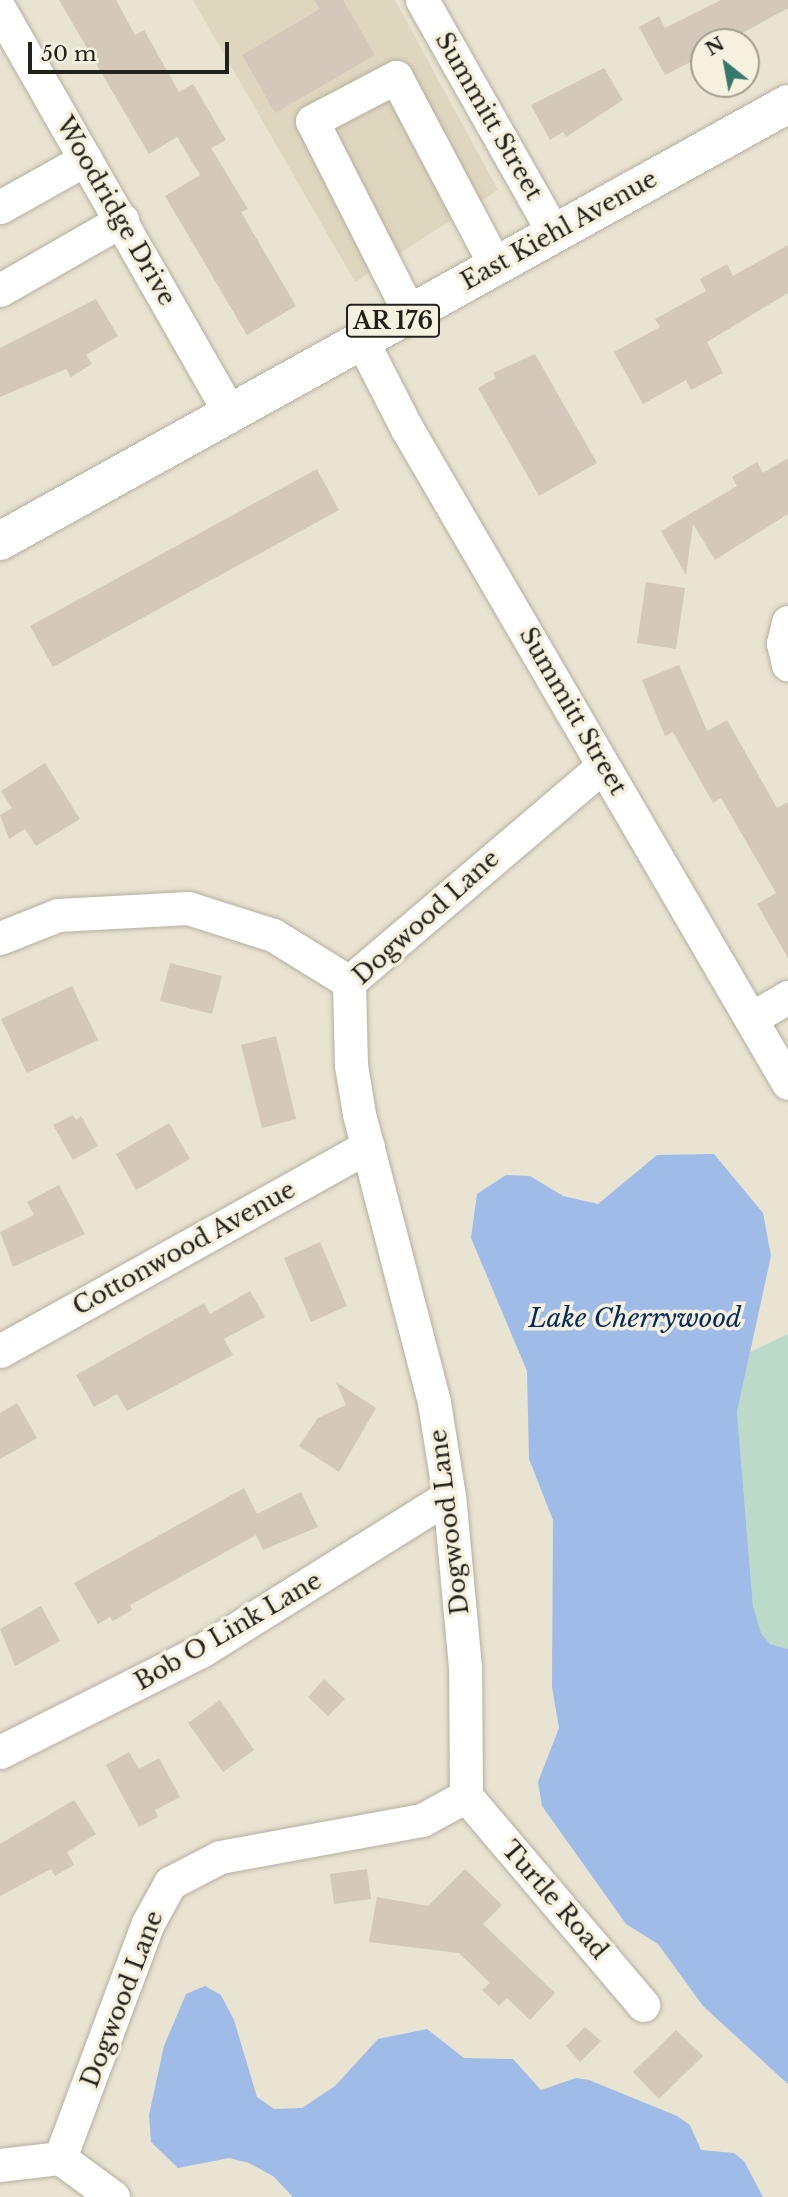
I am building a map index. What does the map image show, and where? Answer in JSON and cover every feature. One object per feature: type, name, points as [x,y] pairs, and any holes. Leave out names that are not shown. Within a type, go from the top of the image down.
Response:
[{"type":"main road","name":"East Kiehl Avenue","points":[[0,541],[788,103]]},
{"type":"street","name":"Summitt Street","points":[[422,0],[554,233]]},
{"type":"street","name":"Woodridge Drive","points":[[0,10],[230,413]]},
{"type":"street","points":[[409,312],[312,121],[396,76],[495,265]]},
{"type":"street","points":[[0,207],[86,159]]},
{"type":"street","points":[[0,290],[122,220]]},
{"type":"street","name":"Summitt Street","points":[[361,339],[406,427],[788,1083]]},
{"type":"street","points":[[788,622],[783,643],[788,664]]},
{"type":"street","name":"Dogwood Lane","points":[[60,2158],[148,1923],[170,1884],[220,1857],[410,1823],[466,1796],[465,1667],[449,1496],[434,1402],[368,1146],[351,1065],[349,982],[603,766]]},
{"type":"street","points":[[0,938],[58,915],[188,908],[273,935],[349,982]]},
{"type":"street","points":[[752,1018],[788,998]]},
{"type":"street","name":"Cottonwood Avenue","points":[[0,1351],[368,1146]]},
{"type":"street","name":"Bob O Link Lane","points":[[0,1752],[201,1651],[449,1496]]},
{"type":"street","name":"Turtle Road","points":[[466,1796],[643,2005]]},
{"type":"street","points":[[0,2165],[60,2158],[113,2197]]},
{"type":"shaded area","points":[[193,0],[395,0],[498,190],[355,282]]},
{"type":"green space","points":[[788,1334],[788,1649],[770,1644],[760,1633],[753,1606],[737,1412],[750,1352]]},
{"type":"water","name":"Lake Cherrywood","points":[[714,1154],[763,1213],[771,1256],[737,1412],[753,1606],[761,1633],[770,1644],[788,1649],[788,2084],[703,2006],[658,1944],[626,1924],[542,1806],[538,1782],[559,1728],[552,1687],[553,1520],[529,1459],[527,1371],[471,1238],[477,1194],[506,1175],[530,1176],[563,1196],[598,1204],[657,1155]]},
{"type":"water","points":[[205,1986],[221,1995],[234,2020],[257,2097],[274,2109],[302,2108],[335,2086],[378,2039],[427,2029],[464,2058],[513,2059],[541,2090],[576,2078],[589,2080],[677,2116],[690,2125],[701,2150],[734,2153],[744,2161],[763,2197],[293,2197],[273,2176],[249,2163],[229,2158],[178,2168],[151,2142],[149,2115],[164,2046],[186,1994]]},
{"type":"building","points":[[59,0],[116,0],[135,35],[144,30],[179,92],[193,84],[226,140],[211,148],[248,209],[241,212],[296,306],[247,335],[165,196],[200,175],[177,137],[149,154]]},
{"type":"building","points":[[314,0],[343,0],[375,55],[275,113],[242,55],[320,9]]},
{"type":"building","points":[[721,0],[788,0],[788,8],[752,28],[690,28],[690,62],[665,75],[639,27],[659,16],[665,28]]},
{"type":"building","points":[[604,68],[623,100],[566,137],[563,132],[550,140],[531,105]]},
{"type":"building","points":[[788,245],[788,293],[707,342],[723,373],[691,390],[686,380],[643,404],[614,352],[660,327],[655,319],[706,291],[700,279],[727,264],[733,276]]},
{"type":"building","points":[[96,299],[118,336],[86,355],[92,364],[71,377],[66,369],[0,397],[0,348]]},
{"type":"building","points":[[535,354],[597,463],[539,496],[478,388],[496,378],[493,373]]},
{"type":"building","points":[[788,458],[788,514],[715,560],[693,524],[686,575],[661,531],[737,486],[732,477],[757,462],[763,473]]},
{"type":"building","points":[[317,469],[339,510],[53,667],[30,626]]},
{"type":"building","points":[[646,582],[685,588],[676,649],[637,643]]},
{"type":"building","points":[[679,665],[707,731],[727,720],[777,808],[788,802],[788,958],[757,904],[776,893],[721,798],[713,803],[673,732],[665,736],[642,680]]},
{"type":"building","points":[[45,763],[80,819],[36,846],[25,829],[9,839],[0,815],[12,808],[1,791]]},
{"type":"building","points":[[170,963],[222,976],[212,1014],[160,1001]]},
{"type":"building","points":[[72,986],[98,1040],[27,1073],[1,1019]]},
{"type":"building","points":[[276,1036],[296,1119],[262,1128],[241,1045]]},
{"type":"building","points":[[73,1115],[76,1120],[81,1116],[98,1146],[73,1160],[53,1125]]},
{"type":"building","points":[[169,1123],[190,1159],[136,1190],[116,1154]]},
{"type":"building","points":[[59,1185],[85,1234],[13,1267],[0,1232],[34,1215],[27,1202]]},
{"type":"building","points":[[320,1242],[347,1306],[311,1322],[284,1258]]},
{"type":"building","points":[[250,1291],[265,1317],[224,1339],[233,1355],[127,1411],[117,1394],[94,1407],[76,1375],[204,1303],[210,1314]]},
{"type":"building","points":[[336,1382],[376,1408],[339,1472],[299,1446],[318,1418],[346,1405]]},
{"type":"building","points":[[17,1403],[37,1438],[0,1459],[0,1413]]},
{"type":"building","points":[[244,1488],[257,1514],[301,1492],[318,1527],[263,1550],[256,1535],[130,1605],[132,1610],[113,1621],[110,1617],[98,1624],[74,1583]]},
{"type":"building","points":[[41,1606],[60,1641],[15,1666],[0,1629]]},
{"type":"building","points":[[324,1679],[345,1699],[328,1716],[308,1697]]},
{"type":"building","points":[[220,1700],[254,1750],[223,1772],[188,1723]]},
{"type":"building","points":[[129,1752],[139,1769],[159,1758],[180,1797],[155,1810],[158,1817],[139,1827],[106,1765]]},
{"type":"building","points":[[74,1800],[96,1834],[67,1852],[74,1865],[55,1876],[51,1869],[0,1896],[0,1844]]},
{"type":"building","points":[[367,1869],[371,1899],[334,1904],[330,1874]]},
{"type":"building","points":[[465,1869],[502,1905],[483,1924],[555,1993],[530,2020],[507,1998],[499,2006],[482,1990],[490,1983],[459,1953],[369,1942],[377,1897],[428,1906]]},
{"type":"building","points":[[585,2027],[601,2041],[580,2062],[566,2046]]},
{"type":"building","points":[[676,2030],[703,2056],[659,2099],[633,2072]]}]
